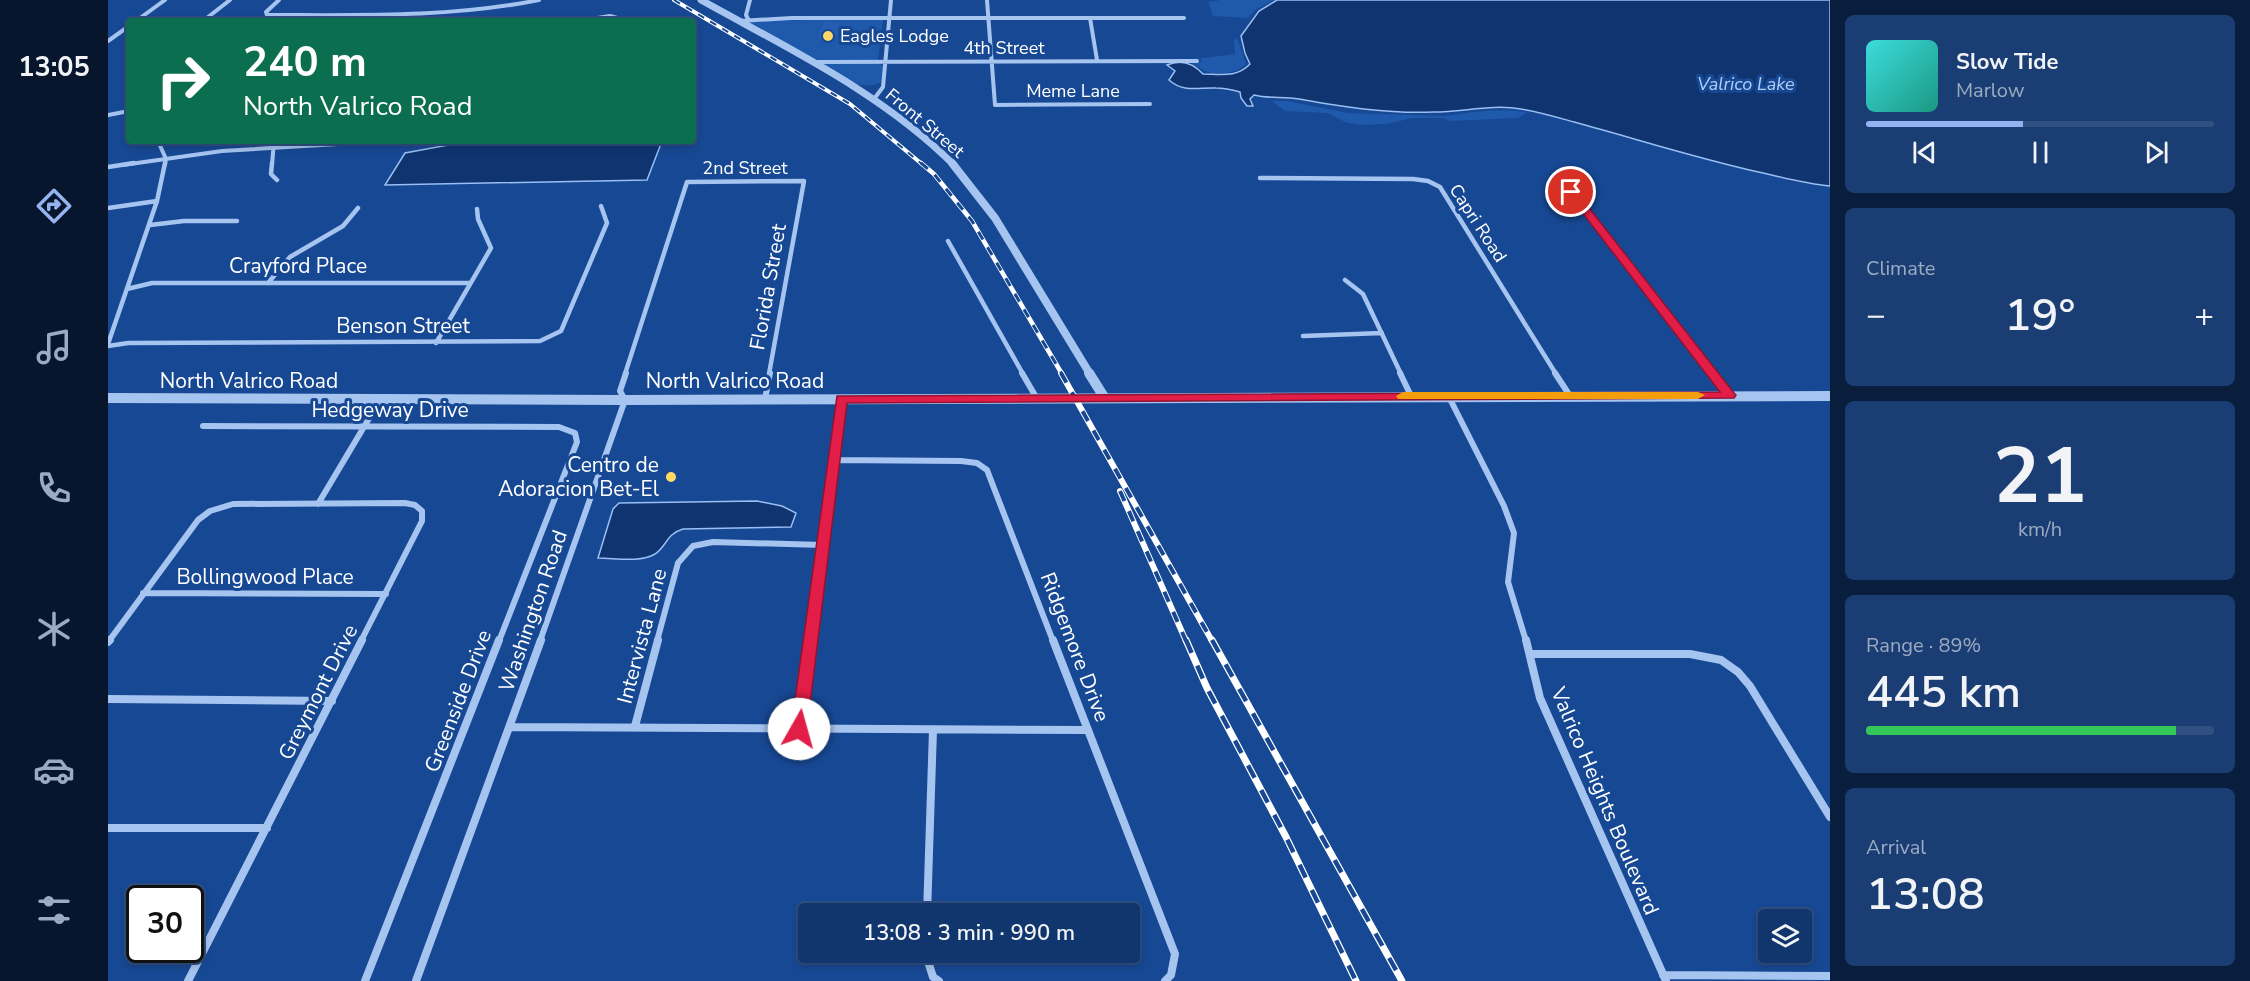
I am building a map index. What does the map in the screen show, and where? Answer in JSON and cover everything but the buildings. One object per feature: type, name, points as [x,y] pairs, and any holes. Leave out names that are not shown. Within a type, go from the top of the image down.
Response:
[{"type":"street","points":[[140,18],[165,0]]},
{"type":"street","points":[[207,18],[230,0]]},
{"type":"street","points":[[279,0],[266,12],[267,15],[410,15],[500,8],[539,0]]},
{"type":"street","points":[[485,8],[486,0]]},
{"type":"street","name":"Front Street","points":[[701,0],[874,99],[923,135],[959,170],[991,209],[1104,397]]},
{"type":"street","points":[[748,19],[746,15],[750,0]]},
{"type":"street","points":[[874,99],[884,87],[891,0]]},
{"type":"street","points":[[987,0],[992,62]]},
{"type":"street","points":[[596,18],[612,15],[624,18]]},
{"type":"street","points":[[738,21],[748,19],[889,18],[1184,18]]},
{"type":"street","points":[[1090,18],[1097,60]]},
{"type":"street","points":[[108,41],[126,28]]},
{"type":"street","name":"4th Street","points":[[810,62],[1197,61]]},
{"type":"street","name":"Meme Lane","points":[[992,62],[995,105],[1150,104]]},
{"type":"street","points":[[108,115],[126,112]]},
{"type":"street","points":[[108,345],[157,201],[166,159],[159,144]]},
{"type":"street","points":[[273,144],[271,174],[277,180]]},
{"type":"street","points":[[108,167],[222,151],[345,144]]},
{"type":"street","name":"Capri Road","points":[[1260,178],[1413,179],[1435,183],[1440,187],[1570,396]]},
{"type":"street","name":"2nd Street","points":[[687,182],[804,181]]},
{"type":"street","name":"Florida Street","points":[[765,399],[804,181]]},
{"type":"street","name":"Washington Road","points":[[416,981],[510,727],[625,400],[620,391],[687,182]]},
{"type":"street","points":[[1571,192],[1730,395]]},
{"type":"street","points":[[108,208],[157,201]]},
{"type":"street","name":"Benson Street","points":[[108,345],[128,343],[540,341],[561,331],[607,224],[601,206]]},
{"type":"street","points":[[268,283],[290,257],[343,226],[358,208]]},
{"type":"street","points":[[436,343],[491,248],[478,219],[477,209]]},
{"type":"street","points":[[150,225],[184,221],[237,221]]},
{"type":"street","points":[[948,241],[1036,397]]},
{"type":"street","points":[[1345,280],[1363,294],[1411,396]]},
{"type":"street","name":"Crayford Place","points":[[128,289],[152,283],[470,283]]},
{"type":"street","points":[[1303,336],[1382,333]]},
{"type":"street","name":"Valrico Heights Boulevard","points":[[1448,396],[1504,506],[1514,533],[1508,582],[1530,654],[1540,698],[1665,978]]},
{"type":"street","name":"North Valrico Road","points":[[108,398],[625,400],[1830,396]]},
{"type":"street","points":[[799,729],[842,399]]},
{"type":"street","points":[[108,642],[198,520],[210,510],[233,504],[318,504],[380,400]]},
{"type":"street","name":"Hedgeway Drive","points":[[203,426],[559,427],[575,433]]},
{"type":"street","name":"Greenside Drive","points":[[365,981],[577,442],[575,433]]},
{"type":"street","name":"Ridgemore Drive","points":[[835,460],[962,461],[977,463],[987,470],[1174,954],[1171,975],[1165,981]]},
{"type":"street","name":"Greymont Drive","points":[[188,981],[422,521],[422,510],[415,505],[405,503],[318,504]]},
{"type":"street","name":"Intervista Lane","points":[[635,726],[678,563],[693,546],[713,542],[823,545]]},
{"type":"street","name":"Bollingwood Place","points":[[143,593],[386,594]]},
{"type":"street","points":[[1530,654],[1690,654],[1721,660],[1738,672],[1750,686],[1830,817]]},
{"type":"street","points":[[108,699],[332,701]]},
{"type":"street","points":[[510,727],[1088,730]]},
{"type":"street","points":[[927,903],[933,730]]},
{"type":"street","points":[[108,828],[267,828]]},
{"type":"street","points":[[929,963],[933,977],[939,981]]},
{"type":"street","points":[[1665,978],[1830,976]]},
{"type":"shaded area","points":[[1274,0],[1255,10],[1248,18],[1213,16],[1208,2]]},
{"type":"shaded area","points":[[883,19],[878,60],[812,60],[743,21]]},
{"type":"shaded area","points":[[1237,37],[1246,64],[1238,69],[1213,73],[1190,62],[1202,62],[1201,59],[1195,59],[1235,54],[1234,41]]},
{"type":"shaded area","points":[[828,63],[880,64],[883,66],[881,82],[873,85],[858,84],[843,78],[823,65]]},
{"type":"shaded area","points":[[1272,101],[1287,101],[1348,113],[1443,116],[1499,110],[1522,112],[1532,114],[1526,113],[1518,118],[1450,121],[1443,118],[1412,118],[1387,124],[1361,125],[1347,123],[1327,113],[1285,111]]},
{"type":"water","name":"Valrico Lake","points":[[1277,0],[1830,0],[1830,186],[1796,181],[1739,167],[1521,109],[1499,107],[1445,112],[1400,112],[1254,95],[1250,99],[1253,106],[1247,106],[1240,92],[1219,88],[1180,87],[1169,80],[1175,71],[1167,65],[1177,62],[1191,65],[1203,74],[1228,74],[1245,68],[1250,64],[1241,36],[1259,11]]},
{"type":"water","points":[[454,144],[661,144],[647,180],[385,185],[405,153]]},
{"type":"water","points":[[757,501],[782,506],[796,513],[791,527],[683,529],[673,534],[659,551],[649,557],[598,558],[613,509],[619,503]]},
{"type":"railway","points":[[674,0],[850,104],[923,165]]},
{"type":"railway","points":[[921,163],[934,174],[972,221],[1062,374]]},
{"type":"railway","points":[[1061,373],[1212,641]]},
{"type":"railway","points":[[1120,491],[1186,641]]},
{"type":"railway","points":[[1186,640],[1207,688],[1286,837],[1356,981]]},
{"type":"railway","points":[[1212,640],[1402,981]]},
{"type":"slow traffic","points":[[1403,396],[1698,395]]},
{"type":"place","name":"Eagles Lodge","points":[[828,36]]},
{"type":"place","name":"Centro de Adoracion Bet-El","points":[[671,477]]},
{"type":"route","points":[[799,729],[842,399],[1730,395],[1571,192]]}]
